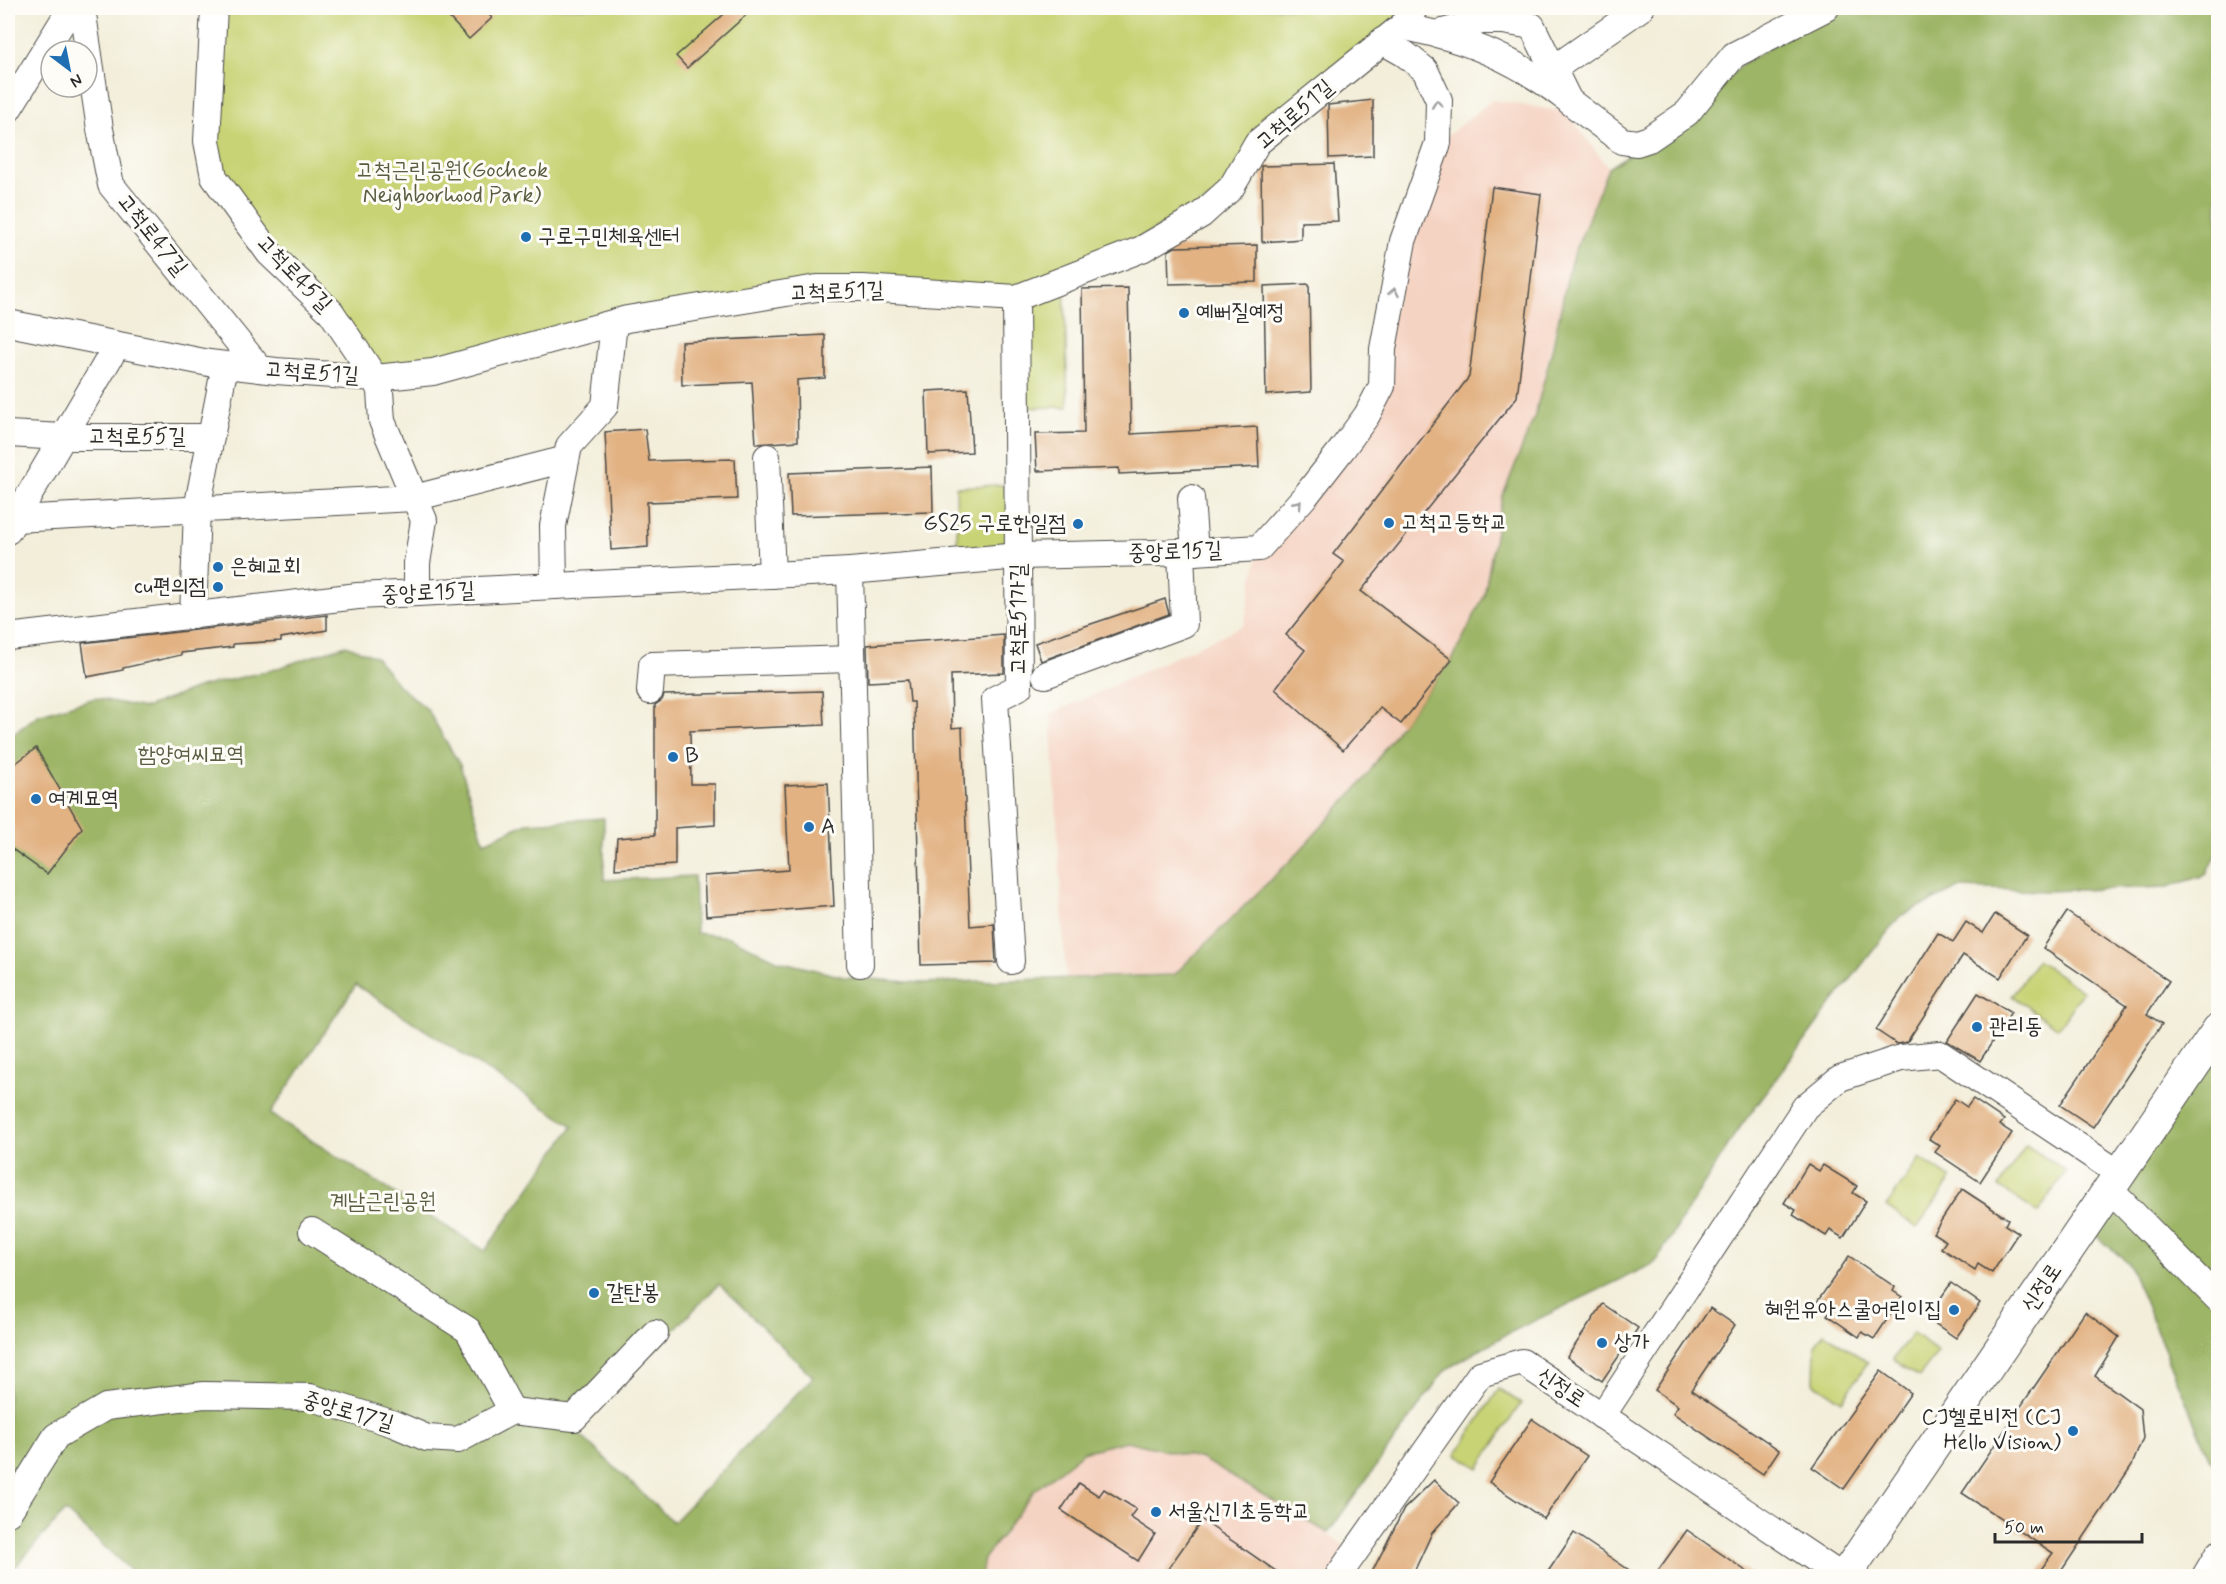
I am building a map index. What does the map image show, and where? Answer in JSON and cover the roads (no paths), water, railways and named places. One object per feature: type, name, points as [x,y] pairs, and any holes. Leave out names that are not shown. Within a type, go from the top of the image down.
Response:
[{"type":"main road","name":"신정로","points":[[1843,1576],[2218,1030]]},
{"type":"street","points":[[8,110],[70,8]]},
{"type":"street","name":"고척로47길","points":[[82,8],[100,129],[111,185],[260,369]]},
{"type":"street","name":"고척로45길","points":[[214,8],[207,141],[214,177],[269,253],[332,312],[375,378],[380,391],[382,422],[424,520],[417,563],[417,593]]},
{"type":"street","points":[[1553,69],[1641,8]]},
{"type":"street","name":"고척로51길","points":[[8,323],[225,365],[375,378],[433,372],[614,323],[740,299],[818,288],[863,288],[1016,298],[1142,249],[1201,215],[1231,188],[1257,143],[1409,17],[1436,34],[1482,21],[1539,17],[1553,69],[1569,101],[1622,141],[1637,143],[1650,139],[1687,113],[1734,55],[1826,8]]},
{"type":"street","points":[[1436,34],[1465,41],[1517,65],[1542,80],[1569,101]]},
{"type":"street","name":"중앙로15길","points":[[8,637],[358,596],[850,571],[1019,556],[1259,548],[1307,494],[1366,415],[1382,386],[1383,349],[1403,241],[1438,144],[1439,100],[1425,70],[1382,41]]},
{"type":"street","name":"고척로51가길","points":[[1011,961],[995,699],[1018,687],[1016,298]]},
{"type":"street","points":[[554,586],[553,526],[566,459],[569,446],[605,406],[614,323]]},
{"type":"street","name":"고척로55길","points":[[11,526],[117,345]]},
{"type":"street","points":[[193,616],[197,509],[225,365]]},
{"type":"street","name":"고척로55길","points":[[8,434],[63,437],[211,437]]},
{"type":"street","points":[[767,458],[772,575]]},
{"type":"street","points":[[11,526],[197,509],[414,498],[566,459]]},
{"type":"street","points":[[1045,675],[1184,624],[1191,498]]},
{"type":"street","points":[[850,571],[860,964]]},
{"type":"street","points":[[650,691],[652,665],[852,659]]},
{"type":"street","points":[[1602,1416],[1805,1107],[1840,1078],[1901,1059],[1940,1054],[2115,1182],[2218,1299]]},
{"type":"street","points":[[312,1231],[468,1330],[512,1411],[574,1418],[655,1333]]},
{"type":"street","name":"신정로","points":[[1338,1576],[1480,1374],[1522,1362],[1843,1576]]},
{"type":"street","name":"중앙로17길","points":[[8,1513],[56,1436],[105,1407],[204,1395],[310,1397],[394,1424],[427,1438],[458,1440],[512,1411]]},
{"type":"street","points":[[2205,1576],[2218,1554]]},
{"type":"place","name":"구로구민체육센터","points":[[526,237]]},
{"type":"place","name":"예뻐질예정","points":[[1184,313]]},
{"type":"place","name":"고척고등학교","points":[[1389,523]]},
{"type":"place","name":"GS25 구로한일점","points":[[1078,524]]},
{"type":"place","name":"은혜교회","points":[[218,567]]},
{"type":"place","name":"cu편의점","points":[[218,587]]},
{"type":"place","name":"B","points":[[673,757]]},
{"type":"place","name":"여계묘역","points":[[36,799]]},
{"type":"place","name":"A","points":[[809,827]]},
{"type":"place","name":"관리동","points":[[1977,1027]]},
{"type":"place","name":"갈탄봉","points":[[594,1293]]},
{"type":"place","name":"혜원유아스쿨어린이집","points":[[1954,1310]]},
{"type":"place","name":"상가","points":[[1602,1343]]},
{"type":"place","name":"CJ헬로비전 (CJ Hello Vision)","points":[[2073,1431]]},
{"type":"place","name":"서울신기초등학교","points":[[1156,1512]]},
{"type":"park label","name":"고척근린공원(Gocheok Neighborhood Park)","points":[[452,184]]},
{"type":"park label","name":"함양여씨묘역","points":[[191,755]]},
{"type":"park label","name":"계남근린공원","points":[[383,1202]]}]
